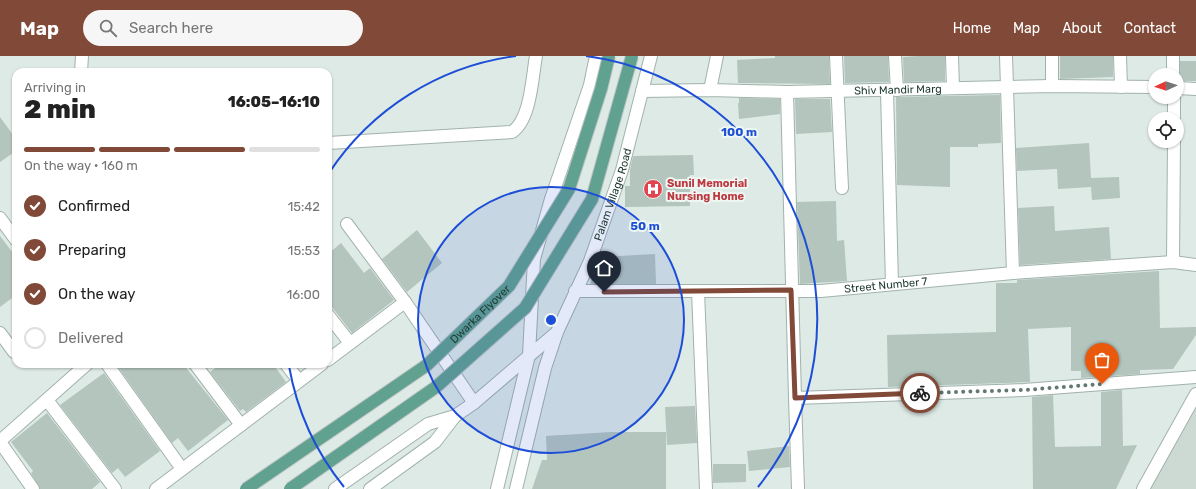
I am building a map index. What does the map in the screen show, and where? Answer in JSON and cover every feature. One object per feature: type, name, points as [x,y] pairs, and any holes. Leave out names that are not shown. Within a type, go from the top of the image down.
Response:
[{"type":"main road","name":"Dwarka Flyover","points":[[246,489],[427,365],[509,286],[569,189],[601,89],[609,56]]},
{"type":"main road","points":[[290,489],[436,387],[525,308],[592,200],[632,56]]},
{"type":"street","points":[[81,68],[82,56]]},
{"type":"street","points":[[332,143],[512,132],[521,123],[526,111],[536,56]]},
{"type":"street","points":[[497,489],[529,355],[534,259],[551,199],[590,85],[596,56]]},
{"type":"street","name":"Palam Village Road","points":[[516,489],[545,368],[557,332],[590,261],[622,170],[651,56]]},
{"type":"street","points":[[710,90],[717,56]]},
{"type":"street","points":[[836,56],[842,188]]},
{"type":"street","points":[[892,284],[892,90],[895,56]]},
{"type":"street","points":[[952,56],[953,88]]},
{"type":"street","points":[[1006,56],[1013,273]]},
{"type":"street","points":[[1052,56],[1052,86]]},
{"type":"street","points":[[1120,56],[1121,87]]},
{"type":"street","points":[[1173,56],[1173,68]]},
{"type":"street","name":"Shiv Mandir Marg","points":[[642,91],[710,90],[787,92],[1052,86],[1148,87]]},
{"type":"street","points":[[1184,88],[1196,89]]},
{"type":"street","points":[[787,92],[791,290],[798,489]]},
{"type":"street","points":[[1173,262],[1174,148]]},
{"type":"street","points":[[0,218],[12,234]]},
{"type":"street","points":[[347,224],[405,302],[474,403]]},
{"type":"street","name":"Street Number 7","points":[[575,291],[821,291],[1013,273],[1173,262],[1196,265]]},
{"type":"street","points":[[698,291],[706,489]]},
{"type":"street","points":[[332,357],[405,302]]},
{"type":"street","points":[[332,320],[350,343]]},
{"type":"street","points":[[335,489],[428,424],[455,416],[474,403],[557,332]]},
{"type":"street","points":[[0,333],[12,349]]},
{"type":"street","points":[[33,489],[0,441],[83,368]]},
{"type":"street","points":[[110,368],[182,469]]},
{"type":"street","points":[[198,368],[241,425]]},
{"type":"street","points":[[289,368],[299,381]]},
{"type":"street","points":[[156,489],[317,368]]},
{"type":"street","points":[[795,398],[1024,390],[1196,377]]},
{"type":"street","points":[[1142,489],[1196,394]]},
{"type":"street","points":[[47,400],[115,489]]},
{"type":"street","points":[[370,489],[435,442],[455,416]]},
{"type":"shaded area","points":[[1196,394],[1196,489],[1143,489]]},
{"type":"building","points":[[775,56],[829,56],[830,84],[738,83],[737,60],[775,58]]},
{"type":"building","points":[[844,56],[888,56],[889,82],[845,83]]},
{"type":"building","points":[[945,56],[945,81],[904,82],[903,57]]},
{"type":"building","points":[[1060,56],[1113,56],[1113,77],[1060,79]]},
{"type":"building","points":[[1180,61],[1196,61],[1196,81],[1184,81],[1184,68],[1180,68]]},
{"type":"building","points":[[1000,95],[1001,143],[978,144],[978,147],[950,147],[950,187],[897,185],[896,97]]},
{"type":"building","points":[[739,98],[780,99],[780,114],[739,119]]},
{"type":"building","points":[[795,99],[830,99],[832,132],[796,134]]},
{"type":"building","points":[[0,117],[12,134],[12,154],[0,162]]},
{"type":"building","points":[[1089,143],[1091,178],[1119,177],[1120,198],[1092,200],[1091,187],[1058,189],[1057,169],[1017,171],[1016,148]]},
{"type":"building","points":[[693,155],[694,175],[690,175],[690,206],[625,207],[625,186],[630,186],[630,170],[633,156]]},
{"type":"building","points":[[836,201],[837,241],[844,240],[847,281],[800,284],[797,202]]},
{"type":"building","points":[[1054,206],[1055,231],[1109,227],[1111,259],[1020,265],[1018,208]]},
{"type":"building","points":[[417,230],[442,263],[407,292],[382,259]]},
{"type":"building","points":[[0,236],[12,252],[12,298],[0,307]]},
{"type":"building","points":[[341,243],[364,273],[370,268],[394,300],[352,333],[332,307],[332,251]]},
{"type":"building","points":[[655,254],[656,284],[590,284],[601,257]]},
{"type":"building","points":[[1159,271],[1160,328],[1196,327],[1196,335],[1173,369],[1140,370],[1140,374],[1081,378],[1081,371],[1071,371],[1071,327],[1028,329],[1030,382],[888,387],[887,335],[996,332],[996,283],[1017,283],[1017,280]]},
{"type":"building","points":[[119,368],[186,368],[228,420],[188,451],[178,438],[172,443]]},
{"type":"building","points":[[216,368],[276,368],[286,382],[246,412],[243,409],[240,411],[210,372]]},
{"type":"building","points":[[104,373],[160,451],[125,477],[118,468],[112,473],[60,405]]},
{"type":"building","points":[[1122,390],[1123,446],[1137,445],[1116,489],[1033,489],[1032,397],[1053,395],[1055,447],[1101,446],[1101,392]]},
{"type":"building","points":[[695,406],[697,443],[667,445],[665,407]]},
{"type":"building","points":[[47,413],[100,482],[92,489],[40,489],[31,473],[33,471],[11,442]]},
{"type":"building","points":[[611,432],[666,432],[666,489],[532,489],[542,460],[547,460],[546,436]]},
{"type":"building","points":[[789,446],[790,467],[749,471],[747,451]]},
{"type":"building","points":[[713,464],[746,464],[746,482],[713,483]]},
{"type":"way so far","points":[[920,393],[1024,390],[1102,384]]},
{"type":"place","name":"Sunil Memorial Nursing Home","points":[[653,189]]},
{"type":"route","points":[[604,292],[791,290],[795,398],[920,393]]}]
